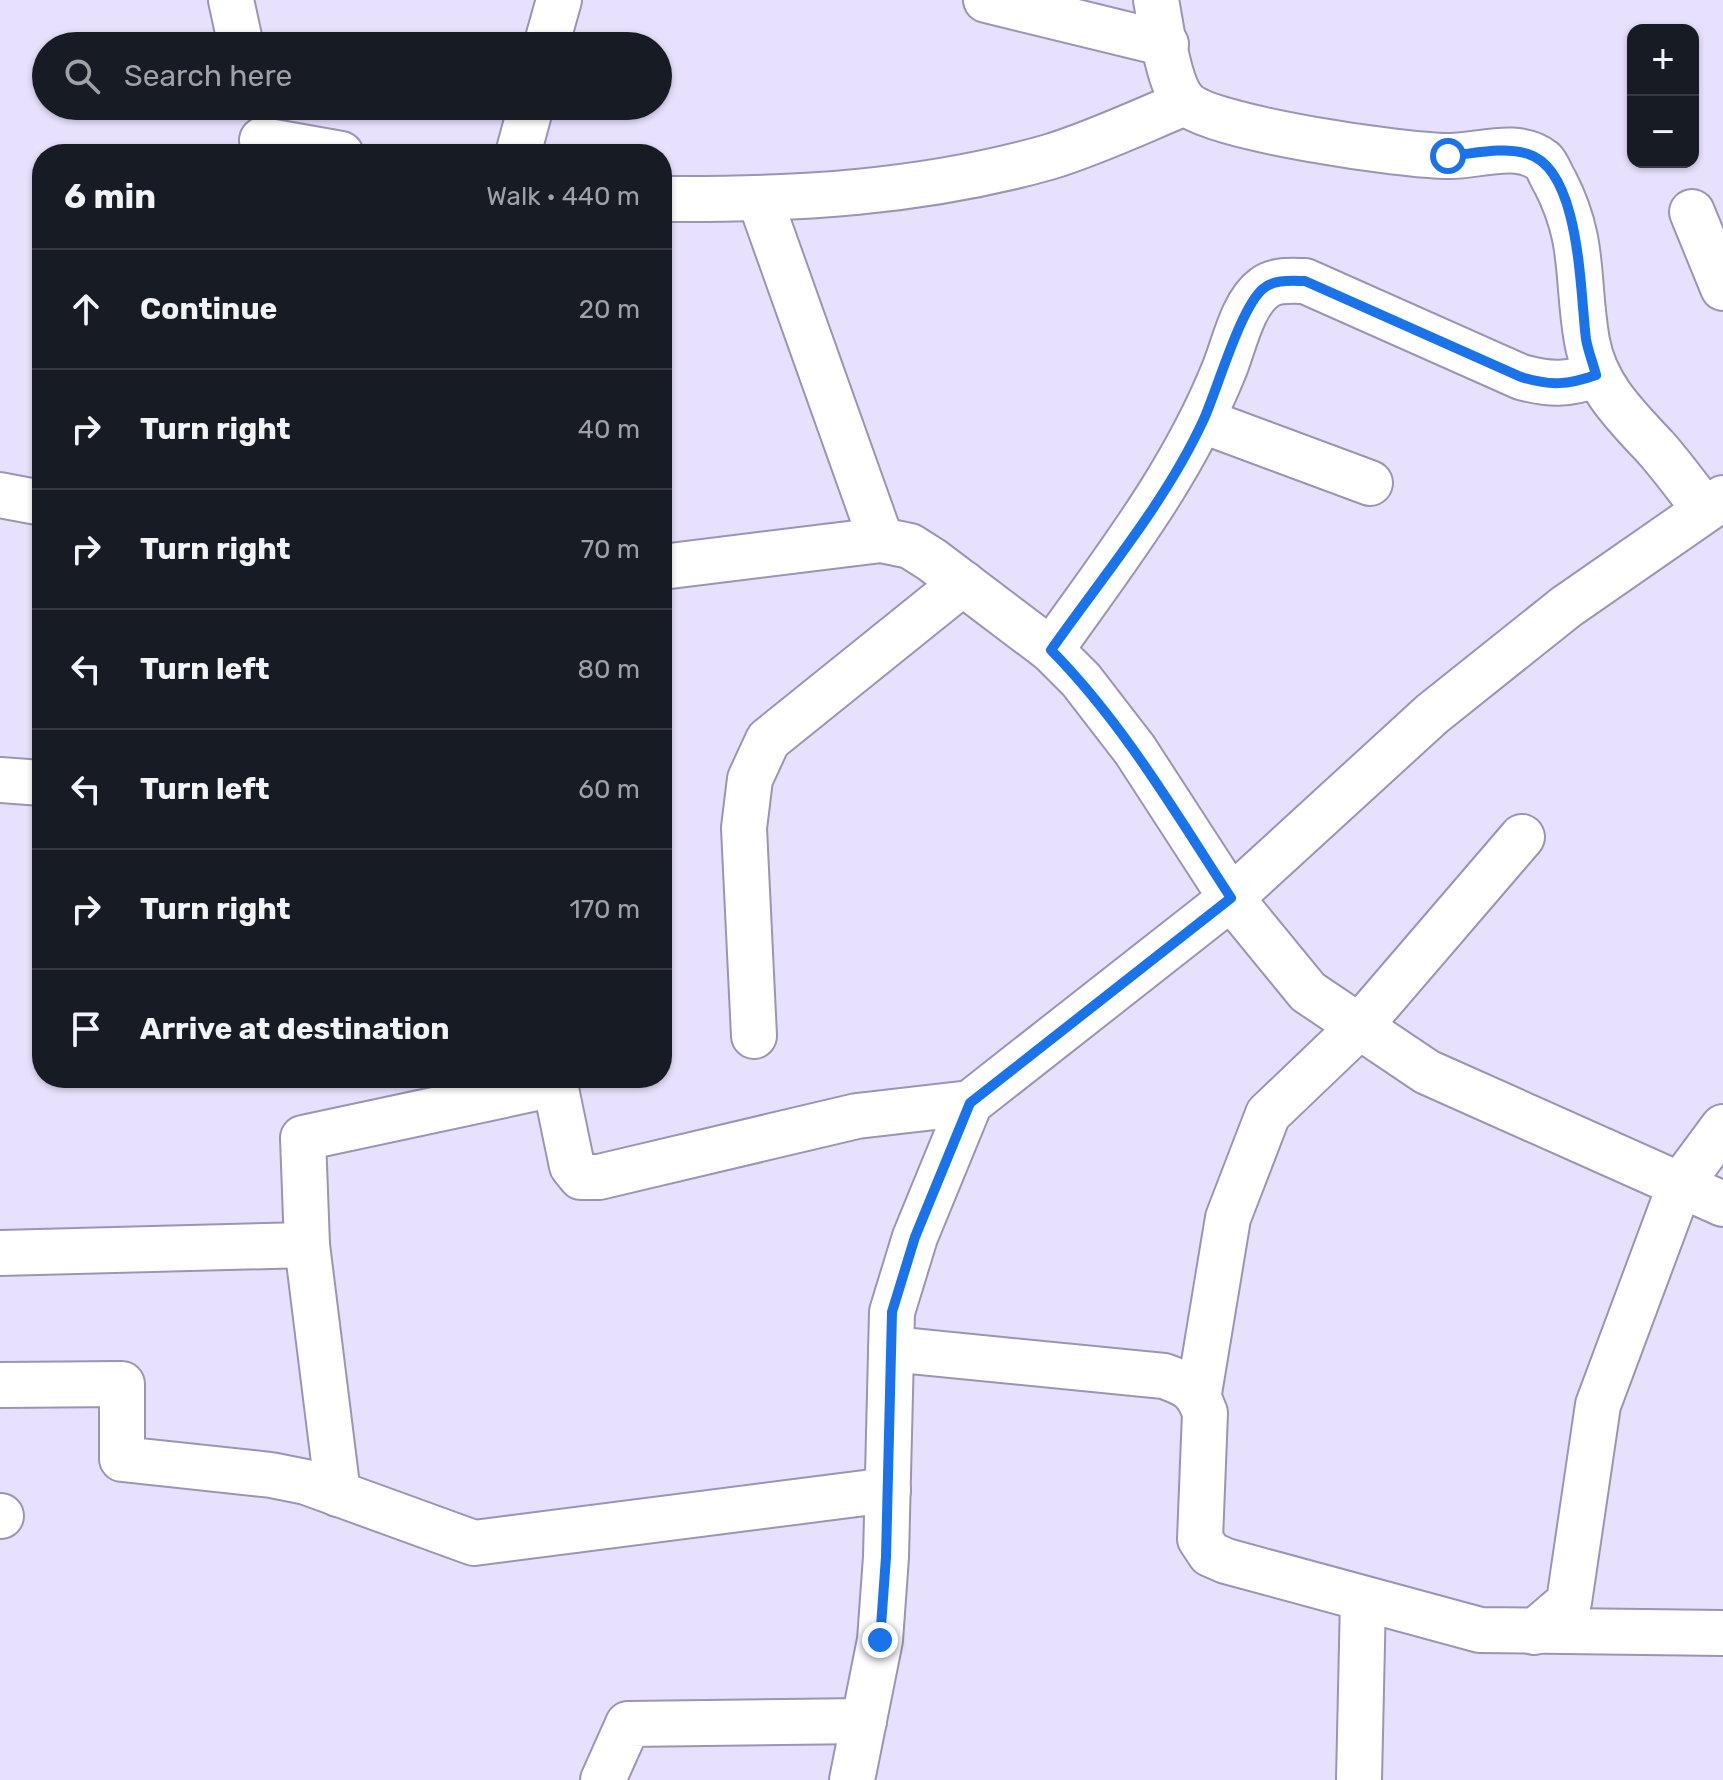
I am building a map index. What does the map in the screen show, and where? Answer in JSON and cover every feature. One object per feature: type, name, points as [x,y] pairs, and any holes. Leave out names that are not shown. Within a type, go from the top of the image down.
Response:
[{"type":"street","points":[[231,0],[238,32]]},
{"type":"street","points":[[550,32],[559,0]]},
{"type":"street","points":[[986,0],[1166,44]]},
{"type":"street","points":[[852,1780],[880,1640],[888,1490],[892,1312],[915,1237],[970,1103],[1231,898],[1432,714],[1566,607],[1713,503],[1615,405],[1596,375],[1587,343],[1577,237],[1570,211],[1544,162],[1528,154],[1504,151],[1448,156],[1331,142],[1218,120],[1185,103],[1172,77],[1156,0]]},
{"type":"street","points":[[672,199],[760,200],[853,195],[933,183],[1051,156],[1185,103]]},
{"type":"street","points":[[521,144],[527,120]]},
{"type":"street","points":[[261,133],[303,144]]},
{"type":"street","points":[[760,200],[881,540]]},
{"type":"street","points":[[1692,212],[1723,288]]},
{"type":"street","points":[[1051,650],[1171,480],[1203,421],[1249,307],[1264,288],[1285,280],[1305,281],[1521,377],[1549,385],[1571,384],[1596,375]]},
{"type":"street","points":[[1203,421],[1370,483]]},
{"type":"street","points":[[0,495],[32,501]]},
{"type":"street","points":[[672,566],[881,540],[910,546],[1051,650],[1081,680],[1135,750],[1231,898],[1308,992],[1427,1072],[1723,1204]]},
{"type":"street","points":[[754,1036],[744,828],[750,779],[768,740],[963,583]]},
{"type":"street","points":[[0,780],[32,782]]},
{"type":"street","points":[[1522,837],[1358,1028],[1268,1114],[1228,1218],[1199,1393],[1205,1413],[1200,1539],[1210,1554],[1480,1630],[1723,1633]]},
{"type":"street","points":[[338,1494],[307,1245],[303,1138],[523,1088]]},
{"type":"street","points":[[555,1088],[572,1166],[581,1177],[599,1177],[857,1116],[970,1103]]},
{"type":"street","points":[[1534,1632],[1569,1602],[1598,1405],[1680,1185],[1723,1127]]},
{"type":"street","points":[[0,1253],[307,1245]]},
{"type":"street","points":[[891,1349],[1164,1376],[1199,1393]]},
{"type":"street","points":[[0,1385],[122,1384],[122,1459],[271,1475],[338,1494],[474,1543],[888,1490]]},
{"type":"street","points":[[1359,1780],[1363,1599]]},
{"type":"street","points":[[603,1780],[628,1724],[864,1721]]},
{"type":"route","points":[[880,1640],[886,1557],[892,1312],[915,1237],[970,1103],[1231,898],[1135,750],[1081,680],[1051,650],[1171,480],[1203,421],[1249,307],[1264,288],[1285,280],[1305,281],[1521,377],[1549,385],[1571,384],[1596,375],[1587,343],[1577,237],[1570,211],[1544,162],[1528,154],[1504,151],[1448,156]]}]
